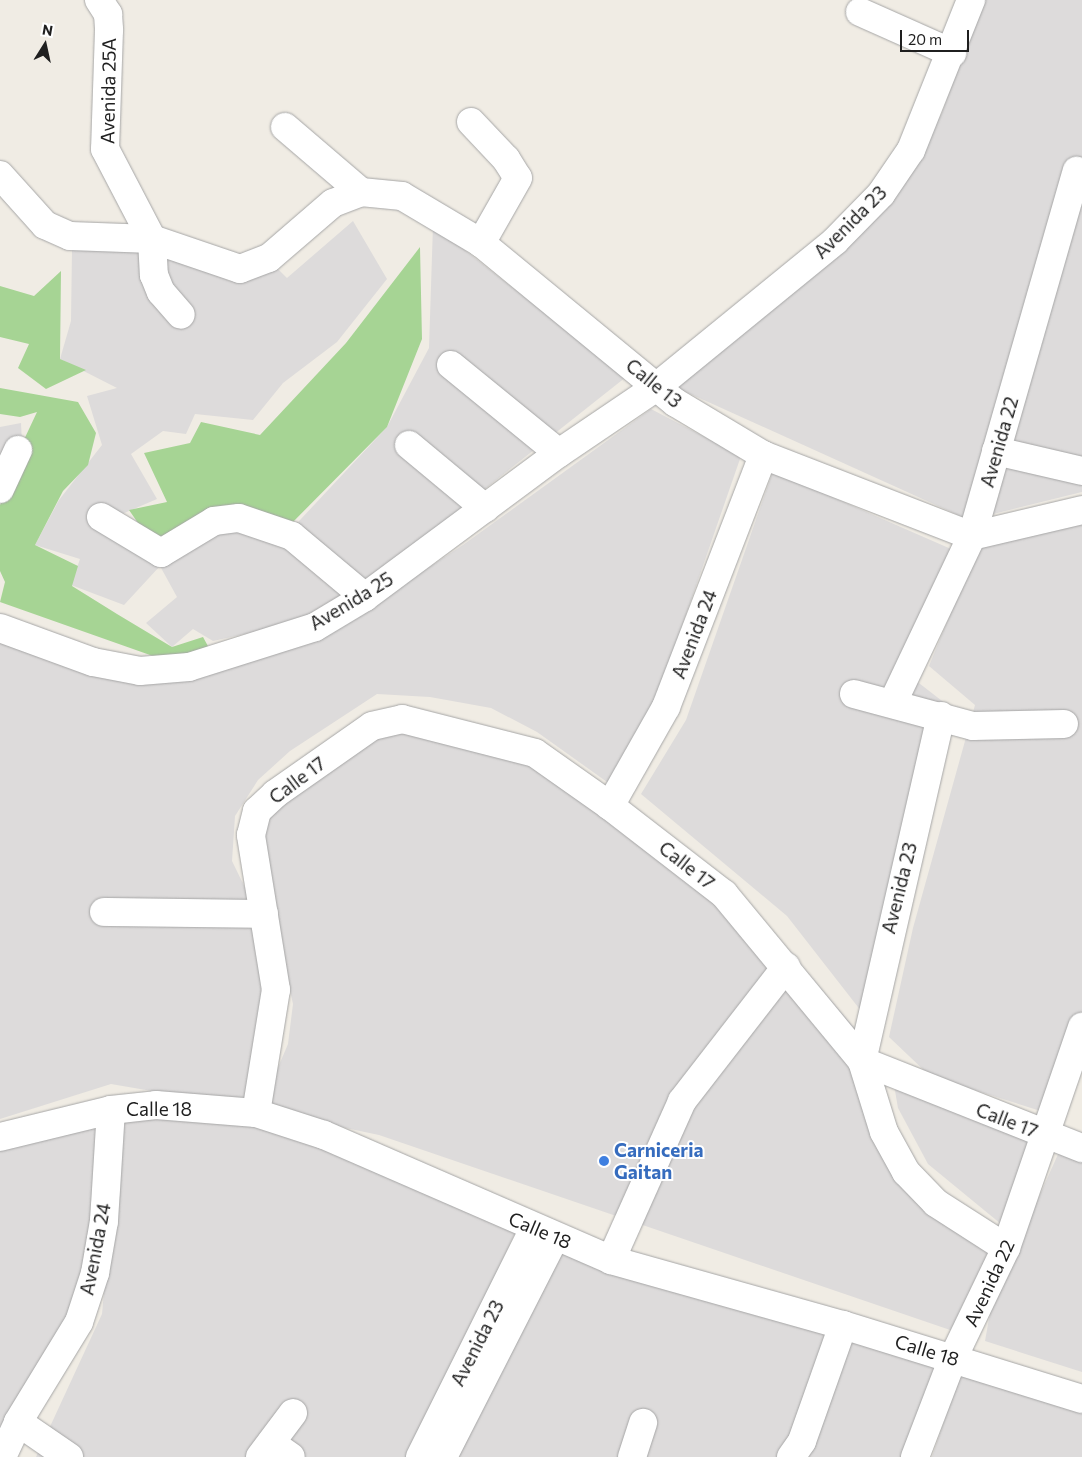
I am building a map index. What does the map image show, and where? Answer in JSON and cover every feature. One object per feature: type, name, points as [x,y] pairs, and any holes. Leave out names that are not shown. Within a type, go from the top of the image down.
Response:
[{"type":"street","name":"Avenida 25A","points":[[99,0],[108,14],[110,49],[105,149],[152,239],[154,275],[161,292],[181,316]]},
{"type":"street","name":"Avenida 23","points":[[655,388],[835,241],[881,194],[911,150],[952,53],[971,0]]},
{"type":"street","points":[[860,12],[952,53]]},
{"type":"street","points":[[471,122],[506,158],[518,178],[481,243]]},
{"type":"street","points":[[0,175],[45,225],[70,236],[152,239],[240,269],[269,258],[333,203],[361,192],[285,127]]},
{"type":"street","name":"Avenida 22","points":[[893,702],[972,536],[996,451],[1074,204],[1077,171]]},
{"type":"street","name":"Calle 13","points":[[361,192],[402,196],[481,243],[655,388],[763,455],[972,536]]},
{"type":"street","points":[[451,365],[559,453]]},
{"type":"street","name":"Avenida 25","points":[[0,628],[93,662],[140,671],[189,667],[315,627],[365,596],[559,453],[655,388]]},
{"type":"street","points":[[409,445],[485,508]]},
{"type":"street","points":[[0,489],[18,450]]},
{"type":"street","points":[[996,451],[1082,471]]},
{"type":"street","name":"Avenida 24","points":[[610,806],[666,707],[763,455]]},
{"type":"street","points":[[972,536],[1082,510]]},
{"type":"street","points":[[101,517],[161,553],[214,521],[239,518],[292,536],[365,596]]},
{"type":"street","points":[[854,694],[893,702],[973,726],[1064,724]]},
{"type":"street","name":"Avenida 23","points":[[862,1061],[941,716]]},
{"type":"street","name":"Calle 17","points":[[264,914],[251,835],[257,811],[275,794],[372,726],[402,719],[536,753],[610,806],[724,894],[862,1061],[1082,1148]]},
{"type":"street","points":[[104,912],[264,914],[276,990],[256,1113]]},
{"type":"street","points":[[611,1260],[682,1101],[786,967]]},
{"type":"street","name":"Avenida 22","points":[[915,1457],[953,1358],[1006,1248],[1082,1027]]},
{"type":"street","points":[[862,1061],[884,1132],[906,1172],[936,1203],[1006,1248]]},
{"type":"street","name":"Calle 18","points":[[0,1136],[111,1110],[156,1105],[256,1113],[324,1135],[545,1233],[611,1260],[843,1325],[1082,1398]]},
{"type":"street","name":"Avenida 24","points":[[2,1457],[18,1422],[79,1322],[95,1273],[104,1221],[111,1110]]},
{"type":"street","name":"Avenida 23","points":[[420,1457],[456,1408],[545,1233]]},
{"type":"street","points":[[791,1457],[802,1441],[843,1325]]},
{"type":"street","name":"Avenida 23","points":[[443,1457],[456,1408]]},
{"type":"street","points":[[274,1452],[293,1413]]},
{"type":"street","points":[[18,1422],[69,1457]]},
{"type":"street","points":[[632,1457],[643,1423]]},
{"type":"shaded area","points":[[983,0],[1082,0],[1082,492],[969,520],[675,387],[862,229],[941,115]]},
{"type":"shaded area","points":[[353,221],[387,279],[337,342],[283,383],[253,420],[195,414],[186,434],[163,431],[131,454],[157,499],[122,514],[159,565],[225,521],[286,535],[387,427],[429,348],[433,225],[626,377],[394,561],[304,621],[213,641],[193,629],[172,647],[146,623],[177,597],[160,566],[124,605],[71,585],[80,559],[35,545],[59,500],[102,445],[87,396],[117,388],[60,359],[71,321],[72,250],[134,247],[184,254],[229,281],[273,264],[287,278]]},
{"type":"shaded area","points":[[651,409],[741,456],[655,704],[614,787],[537,732],[491,708],[430,697],[377,694],[290,751],[258,780],[235,816],[232,861],[253,904],[270,1002],[245,1107],[111,1084],[0,1119],[0,634],[137,678],[321,638],[463,545]]},
{"type":"shaded area","points":[[21,423],[23,463],[0,500],[0,427]]},
{"type":"shaded area","points":[[773,471],[951,549],[906,673],[955,711],[872,1025],[787,916],[641,794],[686,720]]},
{"type":"shaded area","points":[[1082,517],[1082,1012],[1047,1113],[930,1076],[889,1037],[913,928],[975,705],[929,666],[977,549]]},
{"type":"shaded area","points":[[380,715],[478,728],[768,926],[856,1030],[914,1167],[1000,1254],[959,1333],[379,1135],[260,1110],[288,1044],[293,1004],[252,819]]},
{"type":"shaded area","points":[[894,1085],[1038,1139],[1001,1224],[928,1164],[898,1108]]},
{"type":"shaded area","points":[[120,1113],[247,1121],[382,1164],[516,1231],[411,1457],[36,1457],[102,1314]]},
{"type":"shaded area","points":[[100,1122],[94,1224],[76,1307],[0,1432],[0,1142]]},
{"type":"shaded area","points":[[1059,1152],[1082,1159],[1082,1372],[985,1341],[992,1302]]},
{"type":"shaded area","points":[[559,1247],[941,1366],[908,1457],[446,1457]]},
{"type":"shaded area","points":[[962,1368],[1082,1404],[1082,1457],[932,1457]]},
{"type":"green space","points":[[420,247],[422,339],[387,427],[285,530],[225,509],[156,549],[129,510],[167,502],[144,453],[190,443],[201,422],[260,435],[346,343]]},
{"type":"green space","points":[[61,271],[60,359],[86,370],[46,389],[18,368],[29,344],[0,337],[0,286],[34,296]]},
{"type":"green space","points":[[0,388],[78,402],[96,433],[88,465],[63,491],[35,545],[78,566],[72,586],[172,647],[203,637],[209,648],[167,661],[0,602],[5,582],[0,571],[0,505],[23,463],[22,444],[37,412],[20,417],[0,414]]},
{"type":"place","name":"Carniceria Gaitan","points":[[604,1161]]}]
